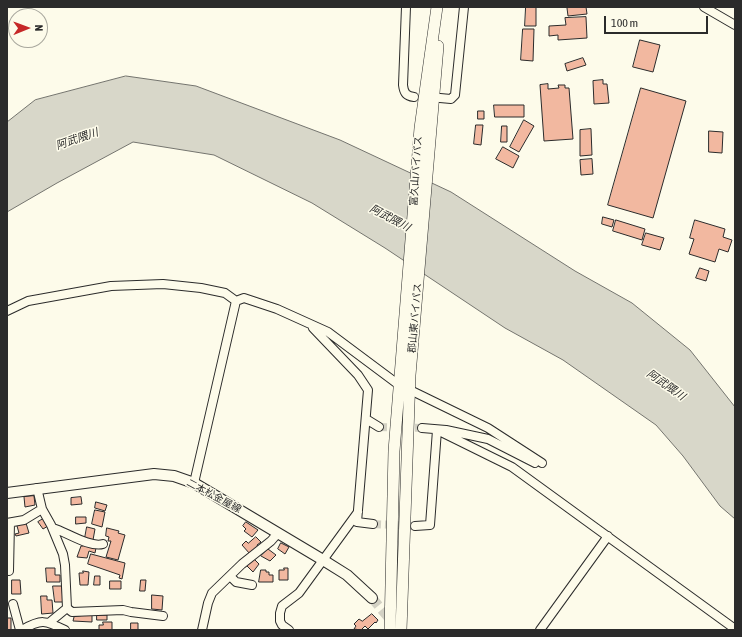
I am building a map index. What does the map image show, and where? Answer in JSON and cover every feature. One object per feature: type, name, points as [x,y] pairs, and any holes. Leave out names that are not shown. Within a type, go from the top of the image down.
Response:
[{"type":"highway","name":"富久山バイパス","points":[[399,385],[419,139],[437,7]]},
{"type":"highway","name":"郡山東バイパス","points":[[401,630],[410,375],[442,7]]},
{"type":"highway","points":[[390,630],[391,518],[399,385]]},
{"type":"main road","name":"二本松金屋線","points":[[7,493],[154,474],[174,476],[194,483],[323,560],[347,575],[372,598]]},
{"type":"street","points":[[406,7],[402,85],[404,92],[409,96],[414,97]]},
{"type":"street","points":[[440,98],[451,99],[455,95],[464,7]]},
{"type":"street","points":[[704,7],[735,25]]},
{"type":"street","points":[[7,311],[28,301],[110,286],[163,284],[201,288],[225,293],[236,301]]},
{"type":"street","points":[[236,301],[244,298],[277,309],[328,332],[399,385]]},
{"type":"street","points":[[194,483],[236,301]]},
{"type":"street","points":[[310,324],[358,375],[368,390],[357,522],[373,524]]},
{"type":"street","points":[[410,390],[488,428],[542,463],[536,464],[488,439],[446,430],[422,428]]},
{"type":"street","points":[[366,419],[379,426]]},
{"type":"street","points":[[415,526],[430,525],[437,430]]},
{"type":"street","points":[[437,430],[512,467],[735,628]]},
{"type":"street","points":[[37,488],[42,509],[53,528],[66,565],[67,608]]},
{"type":"street","points":[[9,571],[8,523],[24,520],[42,509]]},
{"type":"street","points":[[290,630],[282,625],[280,621],[281,609],[286,602],[299,593],[359,511]]},
{"type":"street","points":[[53,528],[91,544],[98,546],[103,544]]},
{"type":"street","points":[[202,630],[210,598],[230,576],[271,541],[278,533]]},
{"type":"street","points":[[540,630],[608,536]]},
{"type":"street","points":[[230,576],[236,582],[252,585]]},
{"type":"street","points":[[13,604],[21,630],[35,622],[50,622],[65,630]]},
{"type":"street","points":[[67,608],[72,612],[123,610],[164,616]]},
{"type":"street","points":[[50,622],[67,608]]},
{"type":"water","name":"阿武隈川","points":[[126,76],[196,86],[340,140],[451,192],[575,271],[632,303],[690,350],[735,407],[735,519],[720,506],[683,456],[656,425],[563,360],[505,328],[385,248],[312,203],[214,155],[133,142],[7,212],[7,122],[35,100]]},
{"type":"building","points":[[526,7],[536,7],[536,26],[525,26]]},
{"type":"building","points":[[586,7],[587,14],[568,16],[567,8]]},
{"type":"building","points":[[586,17],[587,38],[558,40],[558,35],[549,36],[549,26],[566,25],[565,18]]},
{"type":"building","points":[[523,29],[534,29],[533,61],[521,60]]},
{"type":"building","points":[[640,40],[660,45],[653,72],[633,67]]},
{"type":"building","points":[[583,58],[586,65],[567,71],[565,64]]},
{"type":"building","points":[[603,80],[603,84],[607,84],[609,103],[594,104],[593,81]]},
{"type":"building","points":[[548,84],[548,89],[559,88],[558,85],[565,85],[565,88],[569,88],[573,139],[544,141],[540,85]]},
{"type":"building","points":[[641,88],[686,101],[653,218],[608,205]]},
{"type":"building","points":[[494,105],[524,105],[524,117],[495,117]]},
{"type":"building","points":[[478,111],[484,111],[484,119],[478,119]]},
{"type":"building","points":[[524,120],[534,126],[519,152],[510,147]]},
{"type":"building","points":[[476,125],[483,125],[481,145],[474,144]]},
{"type":"building","points":[[502,126],[507,126],[507,142],[501,142]]},
{"type":"building","points":[[591,129],[592,155],[580,156],[580,130]]},
{"type":"building","points":[[709,131],[723,132],[722,153],[709,152]]},
{"type":"building","points":[[503,147],[519,156],[513,168],[496,159]]},
{"type":"building","points":[[592,159],[593,174],[581,175],[580,160]]},
{"type":"building","points":[[603,217],[614,220],[612,227],[602,224]]},
{"type":"building","points":[[616,220],[645,229],[642,240],[613,231]]},
{"type":"building","points":[[695,220],[725,229],[723,237],[732,240],[728,252],[719,249],[715,262],[689,254],[694,239],[690,238]]},
{"type":"building","points":[[646,233],[664,238],[660,250],[642,245]]},
{"type":"building","points":[[700,268],[709,271],[706,281],[696,278]]},
{"type":"building","points":[[34,496],[35,505],[25,507],[24,497]]},
{"type":"building","points":[[81,497],[82,504],[71,505],[71,498]]},
{"type":"building","points":[[96,502],[107,505],[105,511],[95,508]]},
{"type":"building","points":[[95,510],[105,512],[102,527],[92,524]]},
{"type":"building","points":[[76,517],[86,517],[86,523],[76,524]]},
{"type":"building","points":[[43,519],[48,526],[43,529],[38,522]]},
{"type":"building","points":[[246,522],[258,530],[252,537],[244,531],[246,529],[243,526]]},
{"type":"building","points":[[26,523],[29,533],[16,536],[15,534],[19,533],[17,526]]},
{"type":"building","points":[[87,527],[95,529],[93,540],[85,538]]},
{"type":"building","points":[[107,528],[119,531],[118,533],[125,535],[118,560],[106,557],[111,541],[108,541],[109,537],[106,536]]},
{"type":"building","points":[[256,537],[261,542],[250,554],[242,545],[246,541],[248,543]]},
{"type":"building","points":[[281,543],[289,547],[285,554],[278,549]]},
{"type":"building","points":[[84,544],[96,548],[95,553],[89,551],[87,558],[77,557],[81,546]]},
{"type":"building","points":[[268,549],[276,555],[270,561],[261,556]]},
{"type":"building","points":[[91,554],[125,563],[122,579],[119,578],[120,575],[88,564]]},
{"type":"building","points":[[254,559],[259,564],[253,572],[247,566]]},
{"type":"building","points":[[46,568],[55,568],[55,575],[60,575],[60,582],[47,582]]},
{"type":"building","points":[[284,568],[288,568],[288,580],[279,580],[279,570],[284,570]]},
{"type":"building","points":[[261,570],[266,570],[266,572],[269,572],[269,575],[273,575],[273,582],[259,582]]},
{"type":"building","points":[[83,571],[89,572],[88,585],[80,585],[79,573],[83,573]]},
{"type":"building","points":[[95,576],[100,576],[100,585],[94,585]]},
{"type":"building","points":[[12,580],[20,580],[21,594],[12,594]]},
{"type":"building","points":[[141,580],[146,580],[145,591],[140,591]]},
{"type":"building","points":[[110,581],[121,581],[121,589],[110,589]]},
{"type":"building","points":[[53,586],[62,586],[63,602],[55,602]]},
{"type":"building","points":[[152,595],[163,596],[162,610],[152,609]]},
{"type":"building","points":[[41,596],[47,596],[47,600],[52,600],[53,613],[42,614]]},
{"type":"building","points":[[372,614],[378,620],[376,623],[375,622],[368,629],[365,626],[361,630],[354,629],[356,626],[354,624],[359,619],[362,621]]},
{"type":"building","points":[[92,615],[92,622],[73,621],[74,617]]},
{"type":"building","points":[[97,615],[107,615],[107,620],[97,620]]},
{"type":"building","points":[[7,618],[11,618],[11,630],[7,630]]},
{"type":"building","points":[[103,622],[112,622],[112,630],[99,630],[99,625],[103,625]]},
{"type":"building","points":[[131,623],[138,623],[138,630],[131,630]]},
{"type":"tunnel","points":[[379,427],[422,428]]},
{"type":"tunnel","points":[[373,524],[415,526]]},
{"type":"tunnel","points":[[372,598],[394,624]]}]
